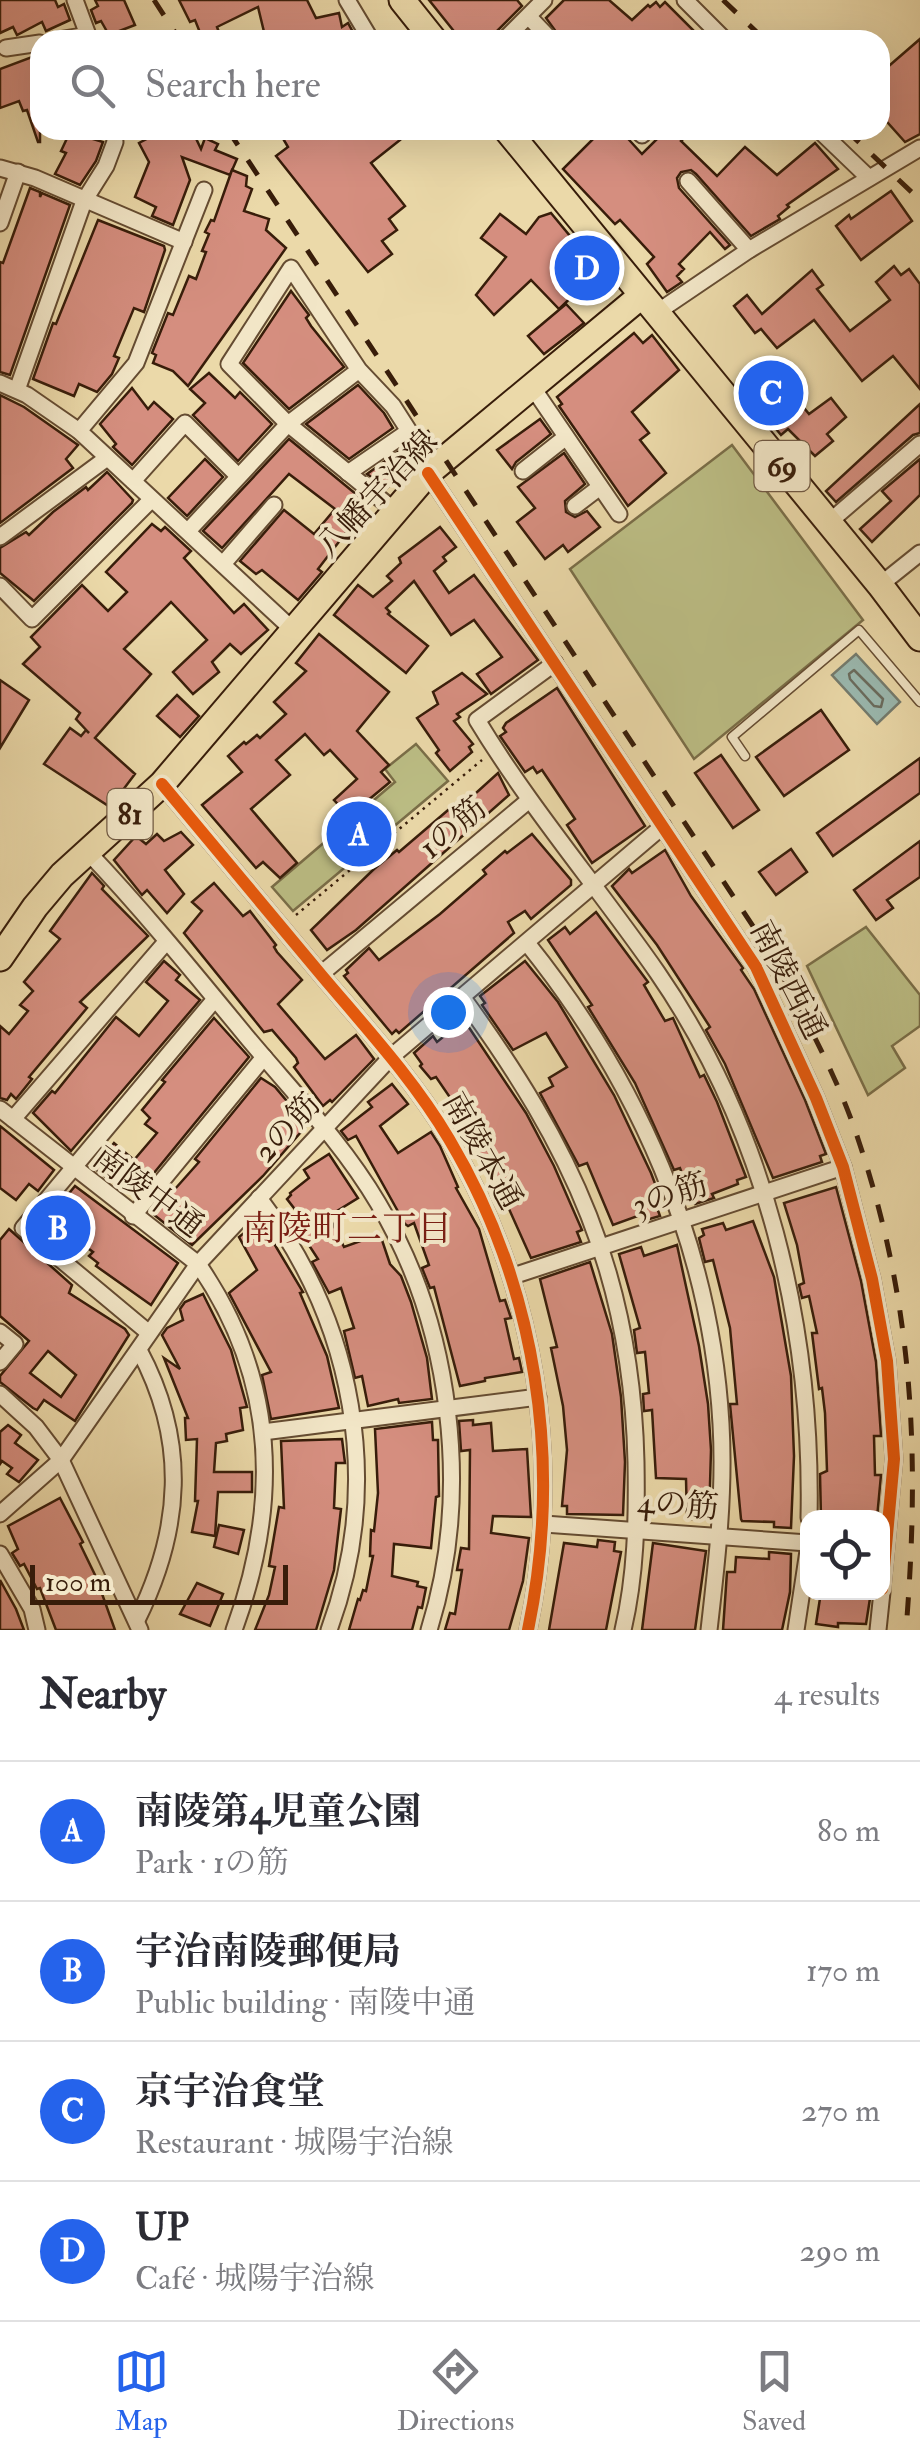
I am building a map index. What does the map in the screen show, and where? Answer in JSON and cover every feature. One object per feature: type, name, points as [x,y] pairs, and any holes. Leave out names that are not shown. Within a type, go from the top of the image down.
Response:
[{"type":"main road","points":[[407,2],[427,30]]},
{"type":"main road","name":"69","points":[[515,140],[920,638]]},
{"type":"main road","name":"八幡宇治線","points":[[0,958],[35,907],[87,851],[162,784],[428,472],[533,388],[649,304]]},
{"type":"street","points":[[75,0],[86,30]]},
{"type":"street","points":[[346,0],[365,30]]},
{"type":"street","points":[[514,30],[544,0]]},
{"type":"street","points":[[685,0],[715,30]]},
{"type":"street","points":[[529,16],[542,30]]},
{"type":"street","points":[[2,45],[30,44]]},
{"type":"street","points":[[17,390],[84,201],[106,166],[115,140]]},
{"type":"street","points":[[829,140],[868,178]]},
{"type":"street","points":[[649,304],[749,250],[920,148]]},
{"type":"street","points":[[0,168],[18,172],[184,242]]},
{"type":"street","points":[[0,223],[18,172]]},
{"type":"street","points":[[688,181],[749,250]]},
{"type":"street","points":[[79,431],[136,363],[204,190]]},
{"type":"street","points":[[348,472],[409,431],[393,406],[360,370],[292,268],[228,364],[288,424],[394,510]]},
{"type":"street","points":[[188,531],[288,424],[360,370]]},
{"type":"street","points":[[0,384],[17,390],[79,431],[292,628]]},
{"type":"street","points":[[533,388],[618,514]]},
{"type":"street","points":[[133,481],[185,423],[238,476]]},
{"type":"street","points":[[523,472],[566,437]]},
{"type":"street","points":[[828,523],[920,444]]},
{"type":"street","points":[[0,537],[107,458]]},
{"type":"street","name":"南陵西通","points":[[428,472],[756,967],[816,1098],[843,1167],[872,1278],[888,1361],[894,1458],[889,1510]]},
{"type":"street","points":[[574,506],[600,487]]},
{"type":"street","points":[[0,586],[32,619],[151,500]]},
{"type":"street","points":[[224,564],[274,504]]},
{"type":"street","points":[[880,586],[920,552]]},
{"type":"street","points":[[555,663],[477,720],[528,802],[658,972],[710,1058],[766,1194],[788,1289],[802,1372],[809,1510]]},
{"type":"street","name":"南陵本通","points":[[162,784],[430,1109],[464,1164],[513,1276],[538,1397],[545,1470],[544,1524],[528,1630]]},
{"type":"street","name":"1の筋","points":[[321,974],[528,802]]},
{"type":"street","name":"2の筋","points":[[0,1514],[61,1460],[198,1264],[391,1057],[664,826]]},
{"type":"street","points":[[87,851],[325,1128],[377,1201],[411,1271],[433,1338],[448,1409],[448,1532],[429,1630]]},
{"type":"street","points":[[7,1114],[166,942]]},
{"type":"street","points":[[527,943],[577,1009],[620,1079],[652,1143],[682,1220],[704,1303],[718,1387],[722,1461],[720,1536],[710,1630]]},
{"type":"street","points":[[149,1333],[23,1228],[215,998]]},
{"type":"street","points":[[463,998],[515,1070],[553,1132],[602,1246],[625,1337],[635,1422],[637,1530],[622,1630]]},
{"type":"street","points":[[133,1216],[264,1058]]},
{"type":"street","name":"南陵中通","points":[[7,1114],[72,1169],[198,1264],[240,1338],[263,1432],[265,1482],[261,1536],[251,1583],[234,1630]]},
{"type":"street","name":"3の筋","points":[[513,1276],[843,1167]]},
{"type":"street","points":[[260,1198],[288,1236],[322,1302],[340,1358],[359,1482],[346,1575],[330,1630]]},
{"type":"street","points":[[0,1332],[14,1344],[0,1362]]},
{"type":"street","points":[[139,1350],[169,1422],[174,1466],[173,1508],[165,1549],[139,1625]]},
{"type":"street","points":[[0,1394],[36,1428],[61,1460],[139,1625]]},
{"type":"street","points":[[263,1432],[538,1397]]},
{"type":"street","name":"4の筋","points":[[544,1524],[720,1536],[800,1546]]},
{"type":"street","points":[[0,1554],[32,1609],[37,1630]]},
{"type":"street","points":[[796,1630],[800,1600]]},
{"type":"street","name":"南陵西通","points":[[878,1630],[881,1600]]},
{"type":"lane","points":[[745,756],[732,738],[859,630],[920,702]]},
{"type":"path","points":[[282,926],[495,750]]},
{"type":"green space","points":[[732,445],[863,620],[694,759],[570,569]]},
{"type":"green space","points":[[416,744],[448,781],[293,911],[272,887],[395,782],[385,769]]},
{"type":"green space","points":[[866,927],[920,995],[920,1026],[892,1046],[905,1068],[868,1095],[807,966]]},
{"type":"water","points":[[856,654],[900,702],[877,724],[832,675]]},
{"type":"building","points":[[0,0],[55,0],[58,7],[64,4],[70,20],[48,30],[42,22],[17,35],[13,27],[0,33]]},
{"type":"building","points":[[95,0],[124,0],[135,25],[106,30],[101,21],[96,23],[91,10],[98,6]]},
{"type":"building","points":[[179,0],[307,0],[316,18],[339,13],[342,27],[348,23],[352,30],[264,30],[258,7],[217,27],[218,30],[199,30],[195,20],[190,22]]},
{"type":"building","points":[[429,0],[517,0],[522,6],[498,30],[453,30]]},
{"type":"building","points":[[564,0],[609,0],[632,20],[648,5],[656,2],[660,7],[665,2],[693,30],[555,30],[546,18]]},
{"type":"building","points":[[920,39],[920,134],[905,142],[890,125],[890,65]]},
{"type":"building","points":[[30,58],[30,119],[19,101],[0,108],[0,69]]},
{"type":"building","points":[[66,140],[103,142],[80,185],[55,174],[66,153],[61,151]]},
{"type":"building","points":[[197,140],[201,149],[204,140],[209,140],[218,144],[215,150],[237,159],[230,175],[182,157],[190,180],[173,225],[152,216],[156,207],[135,197],[149,162],[139,143]]},
{"type":"building","points":[[284,140],[400,140],[371,163],[405,206],[389,219],[397,230],[382,241],[392,254],[368,272],[276,156],[288,147]]},
{"type":"building","points":[[592,140],[629,140],[642,154],[656,140],[682,140],[717,176],[745,147],[777,175],[815,143],[838,169],[787,205],[778,216],[780,219],[751,236],[696,174],[691,170],[681,172],[677,178],[679,188],[730,245],[725,249],[710,232],[679,264],[684,269],[677,276],[682,282],[667,292],[647,264],[654,257],[620,220],[615,224],[563,169]]},
{"type":"building","points":[[232,170],[247,176],[246,186],[252,189],[244,211],[269,219],[266,230],[286,248],[188,386],[173,371],[153,363],[156,355],[152,353],[189,276],[196,279],[206,252],[202,251],[209,234],[205,232],[214,221]]},
{"type":"building","points":[[30,188],[40,192],[40,197],[42,193],[70,205],[10,375],[0,372],[0,262],[3,263]]},
{"type":"building","points":[[891,191],[912,221],[861,260],[836,226]]},
{"type":"building","points":[[551,213],[570,236],[567,272],[587,253],[600,270],[559,309],[531,280],[494,315],[476,295],[506,257],[481,238],[500,214],[526,234],[539,217]]},
{"type":"building","points":[[98,220],[164,246],[165,250],[144,312],[134,308],[114,356],[119,358],[112,374],[97,392],[79,384],[74,396],[33,379]]},
{"type":"building","points":[[894,266],[901,275],[909,269],[920,284],[920,389],[893,356],[862,381],[814,320],[777,348],[761,329],[755,333],[734,306],[747,295],[762,314],[812,270],[823,285],[817,289],[850,331],[890,300],[876,282]]},
{"type":"building","points":[[291,291],[309,315],[306,318],[311,326],[344,367],[289,409],[243,363]]},
{"type":"building","points":[[566,304],[584,323],[544,354],[528,336]]},
{"type":"building","points":[[634,333],[643,343],[652,335],[679,370],[632,412],[649,433],[640,440],[666,473],[628,506],[559,406],[562,404],[557,397]]},
{"type":"building","points":[[775,372],[809,414],[831,398],[846,417],[827,434],[833,441],[815,456],[788,429],[781,435],[747,393]]},
{"type":"building","points":[[209,373],[235,398],[240,392],[272,424],[238,461],[193,415],[205,403],[190,389]]},
{"type":"building","points":[[358,385],[393,428],[349,459],[306,424]]},
{"type":"building","points":[[132,388],[148,409],[154,402],[173,419],[132,465],[113,447],[116,444],[100,424]]},
{"type":"building","points":[[0,395],[78,445],[66,459],[73,468],[0,523]]},
{"type":"building","points":[[920,404],[920,433],[836,502],[826,491]]},
{"type":"building","points":[[540,419],[551,434],[512,469],[497,450]]},
{"type":"building","points":[[417,438],[426,453],[387,488],[367,474]]},
{"type":"building","points":[[289,439],[368,504],[298,600],[262,570],[256,574],[240,561],[284,510],[314,534],[335,509],[289,474],[222,548],[203,531]]},
{"type":"building","points":[[564,453],[585,484],[565,501],[566,512],[575,517],[587,511],[600,527],[568,552],[563,545],[545,559],[517,522],[535,508],[518,487]]},
{"type":"building","points":[[205,459],[223,477],[187,516],[168,498]]},
{"type":"building","points":[[920,459],[920,495],[872,542],[860,529],[891,501],[882,491]]},
{"type":"building","points":[[107,472],[132,503],[34,601],[0,573],[0,548],[26,532],[29,535]]},
{"type":"building","points":[[152,524],[161,531],[165,527],[191,551],[184,558],[234,613],[244,604],[268,630],[241,654],[230,644],[212,662],[219,672],[193,694],[173,672],[207,640],[171,602],[124,649],[151,674],[95,738],[135,774],[110,807],[44,764],[70,728],[81,736],[86,730],[89,733],[76,719],[80,713],[23,664],[40,647],[31,637],[82,585],[108,611],[127,592],[106,572]]},
{"type":"building","points":[[440,527],[456,547],[434,571],[449,593],[474,575],[538,660],[491,694],[477,674],[502,657],[474,620],[451,635],[414,581],[386,608],[388,614],[428,646],[406,673],[334,615],[358,585],[373,597],[392,581],[387,576],[401,563],[399,558]]},
{"type":"building","points":[[319,634],[389,692],[357,731],[389,765],[381,772],[390,782],[349,816],[334,800],[357,779],[330,750],[324,755],[305,734],[276,760],[290,775],[251,809],[297,863],[280,878],[263,862],[256,868],[202,805],[242,772],[228,756],[244,742],[257,735],[260,738],[286,714],[274,702],[306,671],[296,663]]},
{"type":"building","points":[[462,673],[487,694],[457,714],[460,717],[454,721],[473,744],[469,747],[472,752],[450,771],[417,718],[438,704],[433,692]]},
{"type":"building","points":[[0,680],[29,700],[0,748]]},
{"type":"building","points":[[557,688],[645,826],[592,863],[567,825],[575,819],[542,770],[537,773],[533,767],[525,772],[500,736],[506,732],[506,723]]},
{"type":"building","points":[[177,695],[199,716],[180,737],[157,716]]},
{"type":"building","points":[[821,710],[849,750],[784,796],[756,757]]},
{"type":"building","points":[[721,755],[759,810],[733,828],[695,773]]},
{"type":"building","points":[[920,758],[920,793],[833,856],[817,833]]},
{"type":"building","points":[[498,773],[509,795],[356,930],[327,950],[311,930],[374,869],[461,799],[465,803]]},
{"type":"building","points":[[181,832],[193,845],[165,870],[184,894],[167,913],[147,890],[142,895],[114,860],[136,836],[146,844],[157,834],[164,841]]},
{"type":"building","points":[[532,834],[571,880],[571,885],[531,919],[525,911],[508,922],[514,933],[399,1033],[396,1030],[392,1034],[344,976],[346,970],[369,948],[379,960],[440,914],[486,874],[483,870],[505,851]]},
{"type":"building","points":[[920,841],[920,877],[887,900],[893,908],[876,920],[854,890]]},
{"type":"building","points":[[791,849],[807,872],[776,895],[759,872]]},
{"type":"building","points":[[665,850],[754,989],[805,1100],[826,1154],[820,1156],[822,1162],[773,1178],[725,1064],[706,1030],[710,1027],[657,945],[612,886],[629,869],[632,873]]},
{"type":"building","points":[[92,873],[104,886],[102,889],[148,936],[80,1002],[87,1008],[29,1077],[32,1079],[16,1099],[11,1094],[7,1100],[0,1098],[0,1026],[9,1034],[28,1011],[20,1005],[33,991],[24,982],[60,939],[50,931]]},
{"type":"building","points":[[214,883],[243,916],[250,911],[276,945],[277,952],[302,980],[278,1004],[325,1059],[356,1035],[374,1059],[332,1102],[323,1106],[294,1067],[298,1063],[296,1058],[272,1030],[264,1032],[184,933],[202,911],[192,902]]},
{"type":"building","points":[[596,912],[648,982],[644,985],[665,1021],[673,1018],[700,1077],[704,1075],[717,1102],[746,1177],[712,1194],[714,1198],[695,1204],[691,1198],[680,1168],[674,1170],[635,1083],[588,1007],[592,1005],[548,940],[565,927],[570,934]]},
{"type":"building","points":[[164,961],[180,975],[176,980],[200,1000],[71,1151],[33,1113],[52,1091],[55,1093],[116,1017],[139,1036],[168,1001],[146,982]]},
{"type":"building","points":[[525,961],[558,1002],[614,1095],[651,1173],[662,1202],[656,1205],[660,1216],[646,1220],[643,1214],[613,1225],[587,1163],[579,1166],[540,1093],[553,1086],[549,1078],[567,1067],[546,1033],[513,1050],[482,1005],[485,1003],[480,996]]},
{"type":"building","points":[[214,1018],[249,1057],[140,1190],[136,1187],[131,1193],[94,1168],[114,1143],[134,1160],[157,1133],[145,1124],[150,1118],[142,1110]]},
{"type":"building","points":[[464,1020],[526,1113],[554,1166],[582,1230],[577,1232],[581,1242],[531,1258],[496,1180],[492,1182],[469,1134],[464,1136],[453,1116],[460,1112],[436,1077],[431,1079],[420,1066],[414,1053],[433,1036],[437,1042]]},
{"type":"building","points":[[261,1078],[275,1087],[307,1125],[263,1176],[192,1245],[153,1214],[172,1186],[175,1189],[199,1162],[195,1159]]},
{"type":"building","points":[[392,1084],[408,1104],[380,1126],[398,1153],[431,1132],[440,1146],[456,1188],[479,1229],[500,1301],[505,1300],[511,1318],[505,1319],[514,1359],[519,1358],[522,1372],[460,1386],[434,1287],[430,1288],[422,1268],[429,1265],[414,1223],[405,1224],[356,1136],[348,1140],[341,1131],[372,1107],[368,1102]]},
{"type":"building","points":[[0,1126],[54,1170],[38,1191],[29,1184],[16,1200],[0,1188]]},
{"type":"building","points":[[329,1154],[358,1198],[329,1216],[344,1247],[380,1234],[390,1264],[401,1276],[411,1302],[427,1358],[432,1399],[399,1403],[398,1399],[368,1406],[362,1376],[355,1378],[344,1331],[354,1328],[341,1288],[329,1293],[312,1262],[318,1259],[301,1233],[307,1225],[287,1199],[309,1178],[304,1170]]},
{"type":"building","points":[[75,1186],[178,1263],[151,1305],[96,1266],[98,1263],[89,1256],[93,1252],[70,1235],[62,1246],[41,1228]]},
{"type":"building","points":[[836,1187],[861,1281],[876,1362],[881,1436],[874,1436],[875,1475],[881,1475],[878,1510],[821,1510],[820,1474],[827,1471],[825,1413],[812,1333],[817,1333],[809,1296],[802,1298],[799,1285],[804,1283],[797,1245],[784,1203]]},
{"type":"building","points":[[260,1220],[303,1292],[300,1293],[327,1356],[339,1408],[271,1419],[262,1375],[271,1372],[229,1293],[257,1270],[239,1237]]},
{"type":"building","points":[[753,1221],[774,1277],[791,1376],[791,1528],[741,1519],[730,1404],[737,1404],[730,1328],[713,1260],[705,1262],[699,1238],[704,1235],[702,1229],[723,1223],[726,1230]]},
{"type":"building","points":[[9,1229],[72,1285],[69,1293],[129,1335],[75,1421],[44,1400],[37,1410],[33,1408],[0,1382],[0,1376],[29,1341],[0,1316],[0,1240]],"holes":[[[48,1351],[76,1375],[61,1397],[30,1373]]]},
{"type":"building","points":[[677,1245],[708,1404],[709,1519],[687,1519],[686,1479],[656,1478],[652,1410],[644,1411],[643,1394],[649,1393],[645,1352],[637,1353],[634,1330],[640,1328],[619,1254],[641,1247],[644,1256]]},
{"type":"building","points":[[590,1262],[612,1334],[621,1397],[623,1515],[567,1514],[567,1506],[562,1506],[567,1450],[563,1406],[551,1348],[557,1347],[540,1279]]},
{"type":"building","points":[[203,1294],[231,1350],[247,1407],[240,1408],[243,1430],[226,1434],[227,1441],[216,1443],[214,1472],[252,1472],[252,1492],[218,1492],[215,1536],[192,1532],[198,1501],[197,1439],[186,1440],[188,1418],[164,1358],[180,1369],[162,1335],[183,1320],[180,1309],[185,1302]]},
{"type":"building","points":[[473,1420],[473,1425],[491,1423],[493,1451],[527,1449],[531,1517],[493,1516],[491,1533],[529,1538],[523,1581],[509,1630],[445,1630],[450,1613],[455,1614],[461,1548],[469,1549],[470,1450],[461,1451],[459,1421]]},
{"type":"building","points":[[432,1422],[433,1440],[438,1440],[439,1496],[431,1548],[394,1544],[392,1576],[426,1588],[422,1608],[418,1607],[412,1630],[349,1630],[358,1599],[366,1591],[373,1556],[371,1530],[374,1531],[378,1493],[375,1429]]},
{"type":"building","points":[[8,1425],[21,1435],[15,1443],[38,1460],[19,1482],[7,1474],[12,1468],[2,1461],[0,1464],[0,1432]]},
{"type":"building","points":[[342,1439],[345,1463],[336,1463],[334,1508],[341,1509],[334,1570],[316,1630],[255,1630],[269,1595],[275,1567],[269,1566],[279,1507],[284,1508],[281,1441]]},
{"type":"building","points":[[60,1498],[83,1542],[80,1544],[115,1630],[56,1630],[40,1588],[12,1553],[18,1549],[8,1526]]},
{"type":"building","points":[[219,1525],[244,1530],[238,1554],[214,1547]]},
{"type":"building","points":[[598,1540],[615,1542],[614,1551],[621,1552],[606,1630],[549,1630],[564,1543],[597,1547]]},
{"type":"building","points":[[653,1543],[706,1551],[695,1630],[642,1630]]},
{"type":"building","points":[[769,1552],[791,1554],[790,1592],[782,1630],[723,1630],[727,1572],[735,1572],[736,1557],[769,1559]]},
{"type":"building","points":[[0,1580],[16,1609],[24,1630],[0,1630]]},
{"type":"building","points":[[197,1583],[223,1594],[210,1626],[180,1614]]},
{"type":"building","points":[[820,1600],[870,1600],[866,1624],[816,1624]]},
{"type":"railway","points":[[154,0],[174,30]]},
{"type":"railway","points":[[723,0],[754,30]]},
{"type":"railway","points":[[235,140],[768,949],[829,1067],[859,1142],[877,1203],[902,1323],[912,1443],[906,1630]]},
{"type":"railway","points":[[857,140],[920,200]]},
{"type":"cycle path","points":[[428,473],[756,967],[816,1098],[843,1167],[872,1279],[887,1361],[894,1459],[889,1510]]},
{"type":"cycle path","points":[[162,784],[405,1076],[449,1139],[479,1196],[522,1315],[535,1377],[543,1503],[528,1630]]},
{"type":"place","name":"UP","points":[[587,268]]},
{"type":"place","name":"京宇治食堂","points":[[771,393]]},
{"type":"place","name":"南陵第4児童公園","points":[[359,834]]},
{"type":"place","name":"宇治南陵郵便局","points":[[58,1228]]},
{"type":"district","name":"南陵町二丁目","points":[[347,1229]]}]
